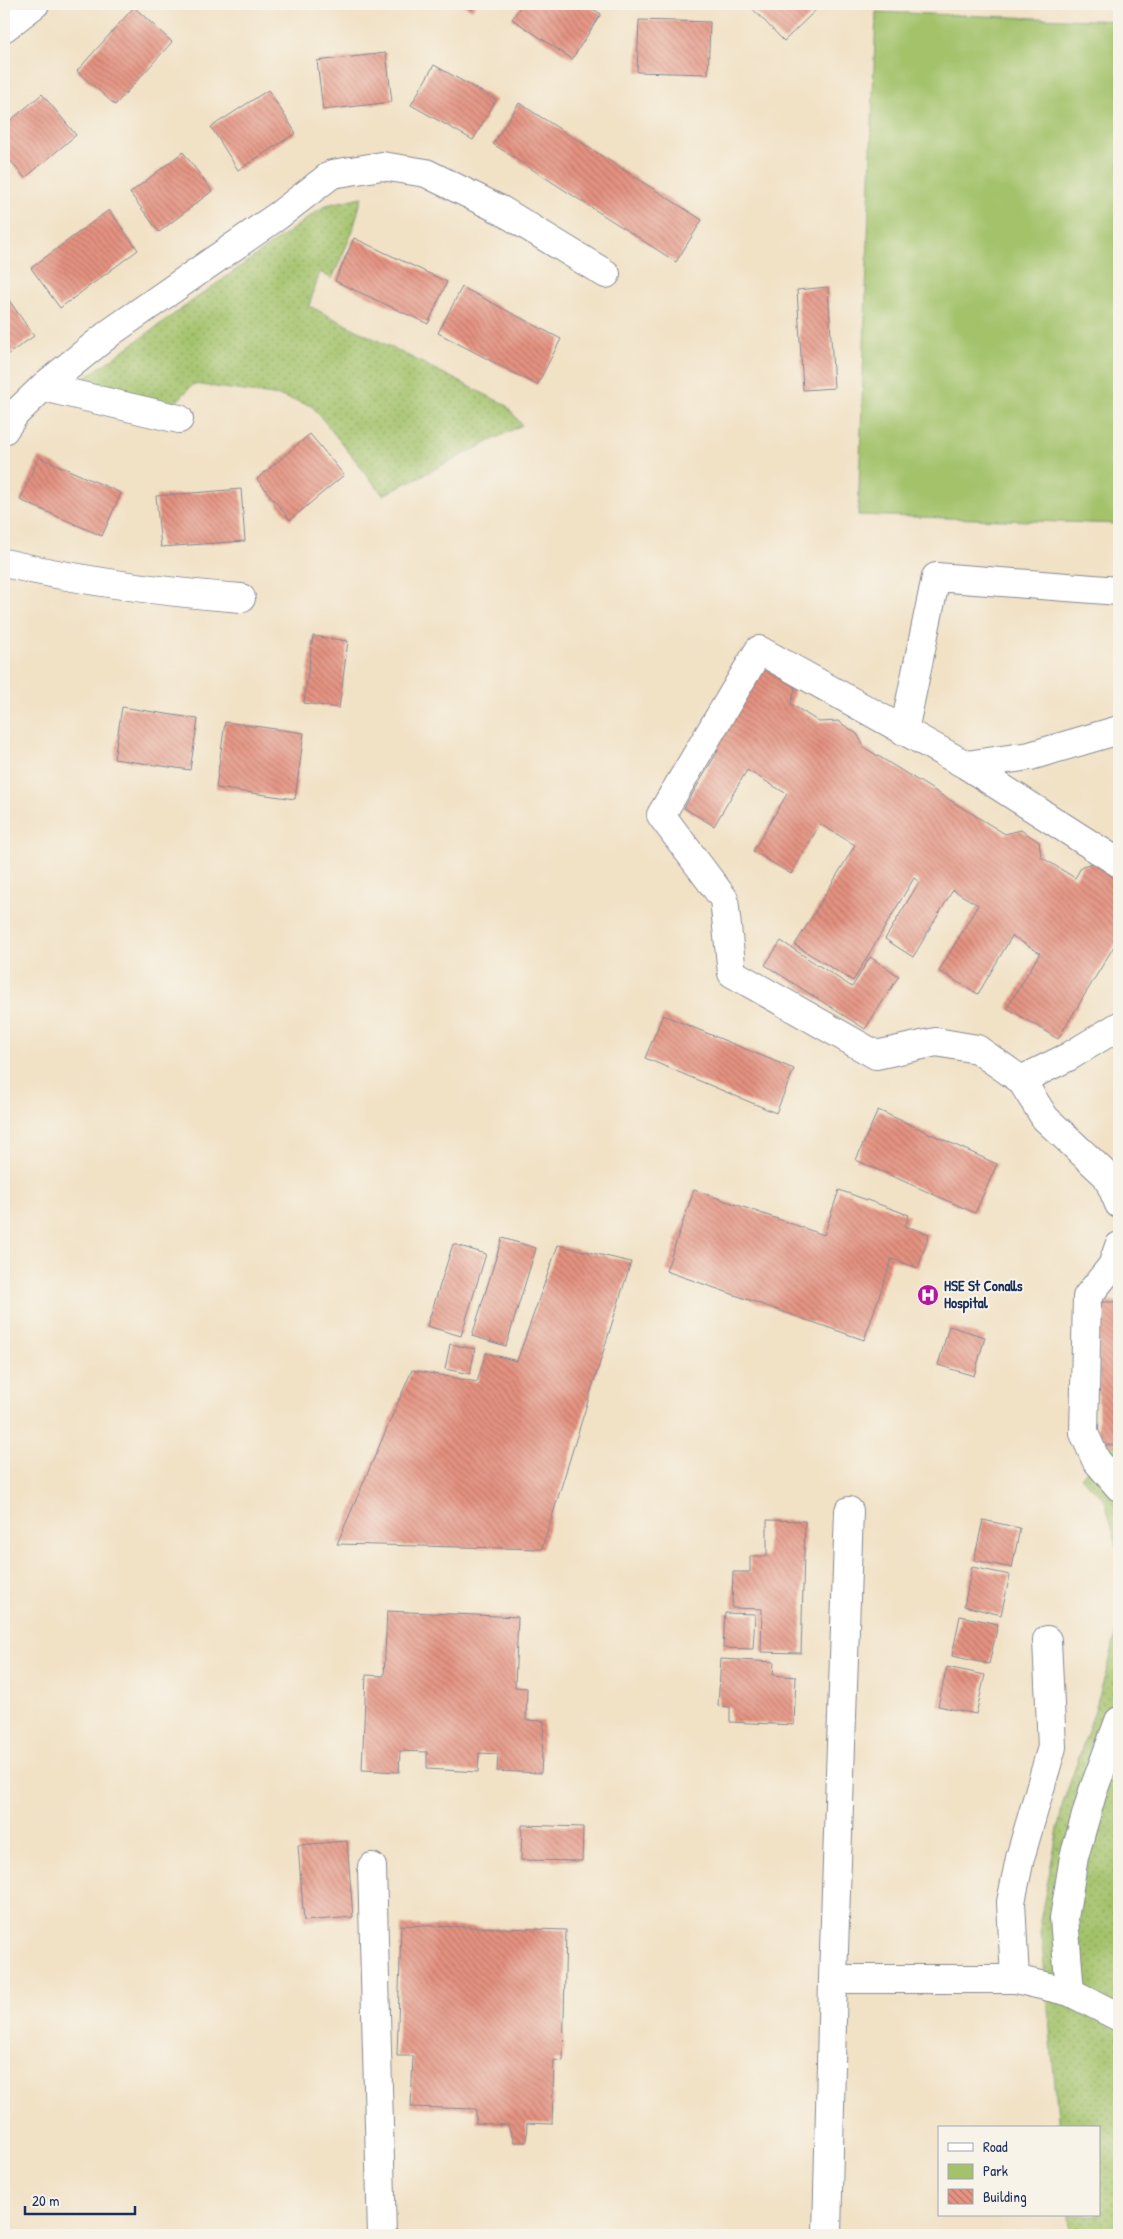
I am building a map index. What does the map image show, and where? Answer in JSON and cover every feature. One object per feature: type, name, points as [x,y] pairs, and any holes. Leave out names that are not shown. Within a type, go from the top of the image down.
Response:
[{"type":"street","points":[[4,28],[35,4]]},
{"type":"street","points":[[4,430],[15,414],[43,387],[111,332],[279,215],[332,174],[382,166],[426,173],[501,210],[606,274]]},
{"type":"street","points":[[43,387],[179,419]]},
{"type":"street","points":[[4,563],[57,576],[171,592],[241,598]]},
{"type":"street","points":[[904,731],[936,577],[1119,591]]},
{"type":"street","points":[[1119,863],[966,765],[759,650],[661,815],[724,899],[732,973],[876,1055],[936,1042],[977,1049],[1021,1080],[1045,1118],[1107,1176],[1119,1204]]},
{"type":"street","points":[[966,765],[1030,756],[1119,730]]},
{"type":"street","points":[[1021,1080],[1068,1057],[1119,1026]]},
{"type":"street","points":[[1119,1246],[1112,1266],[1087,1297],[1084,1433],[1096,1460],[1119,1487]]},
{"type":"street","points":[[827,2235],[833,1979],[849,1510]]},
{"type":"street","points":[[1015,1979],[1011,1902],[1020,1858],[1052,1747],[1047,1640]]},
{"type":"street","points":[[1070,1992],[1064,1918],[1074,1857],[1093,1791],[1119,1721]]},
{"type":"street","points":[[372,1867],[382,2235]]},
{"type":"street","points":[[833,1979],[1015,1979],[1070,1992],[1119,2017]]},
{"type":"path","points":[[783,2235],[788,2231]]},
{"type":"green space","points":[[876,12],[1119,21],[1119,524],[858,515]]},
{"type":"green space","points":[[362,197],[352,233],[332,279],[320,272],[309,306],[506,405],[522,425],[383,495],[312,406],[280,396],[194,384],[173,405],[81,381],[326,205]]},
{"type":"green space","points":[[1098,1445],[1119,1445],[1119,1567],[1118,1551],[1105,1501],[1081,1477],[1096,1460]]},
{"type":"green space","points":[[1119,1618],[1119,2229],[1069,2230],[1068,2216],[1100,2216],[1100,2126],[1059,2126],[1040,1921],[1063,1803],[1094,1713],[1110,1659]]},
{"type":"building","points":[[460,4],[476,4],[472,10]]},
{"type":"building","points":[[522,4],[585,4],[601,14],[572,59],[512,19]]},
{"type":"building","points":[[748,4],[822,4],[784,41]]},
{"type":"building","points":[[134,7],[172,42],[115,105],[77,71]]},
{"type":"building","points":[[639,20],[710,22],[708,74],[637,72]]},
{"type":"building","points":[[386,53],[392,102],[323,110],[317,61]]},
{"type":"building","points":[[434,65],[496,100],[473,140],[411,105]]},
{"type":"building","points":[[268,90],[296,133],[238,170],[211,127]]},
{"type":"building","points":[[42,94],[76,135],[25,178],[4,153],[4,126]]},
{"type":"building","points":[[519,103],[702,220],[676,262],[493,144]]},
{"type":"building","points":[[183,152],[212,191],[159,232],[130,193]]},
{"type":"building","points":[[109,210],[138,250],[60,308],[31,268]]},
{"type":"building","points":[[354,238],[447,282],[428,324],[335,281]]},
{"type":"building","points":[[462,287],[561,339],[537,385],[438,333]]},
{"type":"building","points":[[828,287],[834,388],[803,390],[797,290]]},
{"type":"building","points":[[6,296],[34,336],[4,357],[4,298]]},
{"type":"building","points":[[310,434],[344,475],[290,520],[257,479]]},
{"type":"building","points":[[39,457],[121,493],[102,536],[20,500]]},
{"type":"building","points":[[241,489],[245,541],[161,547],[156,496]]},
{"type":"building","points":[[313,636],[348,641],[339,708],[304,703]]},
{"type":"building","points":[[768,664],[792,675],[795,689],[791,704],[819,722],[838,721],[857,734],[865,748],[1005,834],[1021,830],[1039,842],[1041,857],[1075,878],[1082,866],[1105,860],[1119,868],[1119,938],[1058,1039],[1007,1008],[1040,953],[1012,936],[978,994],[939,971],[978,905],[953,890],[913,957],[885,939],[919,882],[914,878],[853,981],[795,945],[855,845],[820,824],[791,874],[753,851],[787,794],[747,770],[714,826],[684,808],[718,751],[711,747],[757,670]]},
{"type":"building","points":[[122,707],[198,719],[190,770],[114,759]]},
{"type":"building","points":[[225,722],[304,733],[295,799],[216,788]]},
{"type":"building","points":[[781,941],[852,987],[870,957],[899,976],[865,1029],[765,965]]},
{"type":"building","points":[[663,1015],[794,1069],[776,1113],[645,1058]]},
{"type":"building","points":[[878,1110],[997,1164],[975,1213],[856,1160]]},
{"type":"building","points":[[694,1190],[824,1235],[839,1190],[909,1215],[905,1226],[929,1234],[918,1268],[892,1259],[864,1340],[666,1271]]},
{"type":"building","points":[[502,1238],[536,1248],[506,1346],[472,1336]]},
{"type":"building","points":[[453,1244],[486,1254],[461,1336],[427,1326]]},
{"type":"building","points":[[558,1245],[631,1262],[542,1549],[337,1544],[412,1370],[477,1382],[486,1353],[517,1361]]},
{"type":"building","points":[[1099,1302],[1119,1302],[1119,1445],[1098,1445]]},
{"type":"building","points":[[949,1326],[985,1337],[974,1376],[938,1365]]},
{"type":"building","points":[[450,1344],[475,1349],[470,1374],[445,1369]]},
{"type":"building","points":[[767,1520],[805,1521],[801,1653],[761,1652],[762,1609],[732,1608],[733,1572],[750,1572],[750,1556],[767,1556]]},
{"type":"building","points":[[983,1520],[1020,1528],[1012,1568],[974,1560]]},
{"type":"building","points":[[972,1567],[1010,1575],[1001,1615],[964,1606]]},
{"type":"building","points":[[387,1611],[518,1617],[515,1687],[527,1688],[526,1720],[544,1721],[541,1773],[497,1771],[498,1754],[479,1753],[478,1772],[427,1769],[427,1752],[400,1751],[399,1772],[362,1770],[366,1675],[384,1676]]},
{"type":"building","points":[[725,1613],[755,1614],[753,1649],[723,1648]]},
{"type":"building","points":[[960,1616],[998,1624],[989,1664],[952,1656]]},
{"type":"building","points":[[721,1659],[774,1662],[773,1675],[796,1677],[794,1725],[730,1722],[730,1707],[718,1706]]},
{"type":"building","points":[[947,1667],[985,1675],[976,1714],[938,1706]]},
{"type":"building","points":[[522,1825],[583,1827],[582,1861],[521,1860]]},
{"type":"building","points":[[347,1841],[353,1917],[304,1921],[298,1845]]},
{"type":"building","points":[[401,1925],[566,1930],[563,2061],[554,2060],[552,2124],[527,2123],[526,2142],[514,2142],[508,2125],[476,2123],[476,2109],[411,2107],[413,2056],[397,2056]]},
{"type":"place","name":"HSE St Conalls Hospital","points":[[928,1295]]}]
